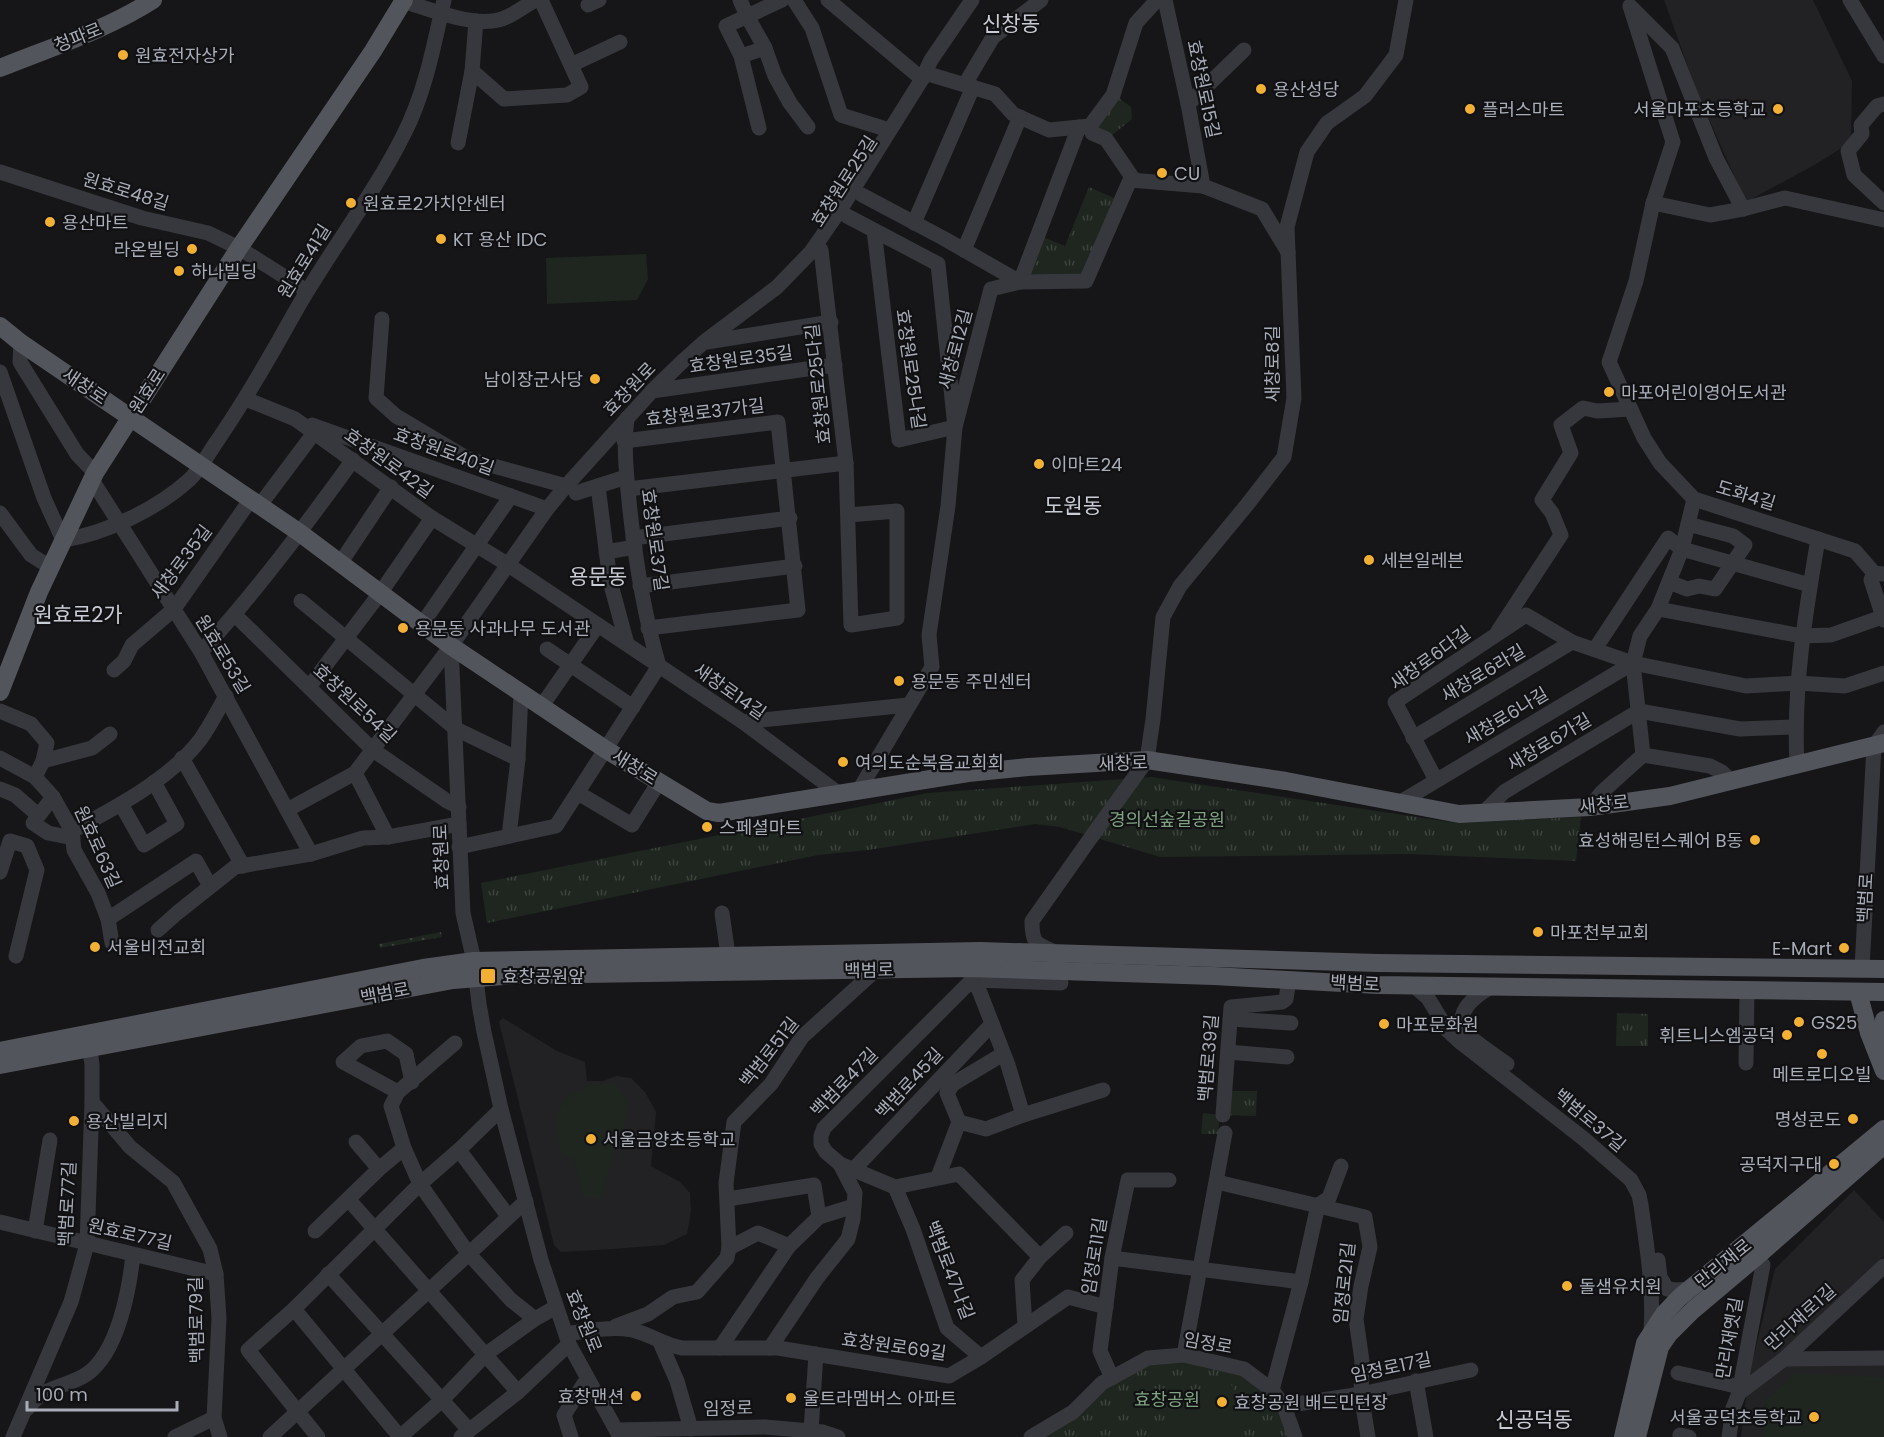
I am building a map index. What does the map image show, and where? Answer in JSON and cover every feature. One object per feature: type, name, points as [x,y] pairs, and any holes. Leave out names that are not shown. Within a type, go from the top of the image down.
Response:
[{"type":"main road","name":"청파로","points":[[0,68],[99,30],[153,0]]},
{"type":"main road","name":"원효로","points":[[1,684],[50,567],[94,476],[239,248],[373,51],[404,1]]},
{"type":"main road","name":"새창로","points":[[0,326],[21,343],[341,562],[451,646],[605,749],[707,811],[719,813],[968,773],[1147,760],[1286,781],[1459,814],[1590,807],[1671,796],[1732,782],[1880,740]]},
{"type":"main road","points":[[971,974],[973,956],[980,951]]},
{"type":"main road","name":"백범로","points":[[557,967],[728,955],[1005,951],[1377,963],[1884,969]]},
{"type":"main road","points":[[1377,963],[1367,969],[1366,977],[1378,985]]},
{"type":"main road","points":[[1623,966],[1614,972],[1613,981],[1624,988]]},
{"type":"main road","name":"백범로","points":[[0,1065],[85,1042],[385,984],[431,967],[876,970],[1289,980],[1378,985],[1884,992]]},
{"type":"main road","name":"백범로","points":[[0,1051],[85,1042],[121,1027],[385,984]]},
{"type":"main road","points":[[1858,992],[1869,1033],[1884,1071]]},
{"type":"main road","points":[[1884,1020],[1882,1035],[1884,1041]]},
{"type":"main road","name":"만리재로","points":[[1637,1437],[1651,1332],[1664,1314],[1690,1289],[1884,1129]]},
{"type":"main road","name":"만리재로","points":[[1623,1437],[1649,1356],[1677,1324],[1884,1145]]},
{"type":"street","points":[[404,1],[443,6],[476,21],[494,21],[535,0]]},
{"type":"street","points":[[471,71],[504,99],[567,95],[581,87],[541,0]]},
{"type":"street","points":[[740,0],[765,48],[775,76],[790,103],[808,127]]},
{"type":"street","points":[[759,128],[741,56],[726,26],[782,0]]},
{"type":"street","points":[[795,0],[812,28],[841,115],[889,130]]},
{"type":"street","points":[[828,0],[923,76],[995,94],[1013,114],[1049,130],[1085,127],[1106,139],[1134,180],[1203,186],[1262,209],[1288,252]]},
{"type":"street","name":"효창원로","points":[[618,1434],[587,1378],[568,1339],[556,1307],[541,1260],[501,1109],[463,914],[451,646],[547,509],[571,490],[627,418],[704,342],[777,287],[811,252],[842,207],[931,60],[972,0]]},
{"type":"street","points":[[914,223],[969,86],[993,37],[1041,0]]},
{"type":"street","points":[[862,195],[964,249],[1020,282],[1085,127],[1113,95],[1136,23],[1157,0]]},
{"type":"street","name":"효창원로15길","points":[[1165,0],[1203,186]]},
{"type":"street","name":"새창로8길","points":[[1147,760],[1163,617],[1180,586],[1284,456],[1294,398],[1287,227],[1306,152],[1327,123],[1365,96],[1396,55],[1406,0]]},
{"type":"street","points":[[1850,0],[1884,56]]},
{"type":"street","name":"원효로41길","points":[[201,465],[246,399],[307,291],[405,133],[419,96],[443,6]]},
{"type":"street","name":"도화4길","points":[[1743,209],[1716,158],[1672,48],[1630,6],[1672,142],[1653,203],[1636,281],[1609,362],[1644,438],[1660,464],[1694,499],[1855,551],[1879,574]]},
{"type":"street","points":[[458,143],[471,71],[476,21]]},
{"type":"street","points":[[571,65],[620,42]]},
{"type":"street","points":[[741,56],[765,48]]},
{"type":"street","points":[[1188,104],[1244,50]]},
{"type":"street","name":"효창원로25길","points":[[777,287],[792,282],[822,250],[862,195],[921,93],[923,76]]},
{"type":"street","points":[[1884,104],[1876,106],[1861,125],[1862,134],[1848,150],[1854,175],[1884,203]]},
{"type":"street","points":[[964,249],[1020,117]]},
{"type":"street","name":"원효로48길","points":[[0,172],[142,218],[208,233],[239,248]]},
{"type":"street","name":"새창로12길","points":[[860,790],[932,667],[929,635],[948,506],[955,427],[991,289],[1020,282],[1086,281],[1130,180],[1134,180]]},
{"type":"street","points":[[1653,203],[1710,215],[1785,198],[1884,220]]},
{"type":"street","name":"효창원로25나길","points":[[847,216],[874,230],[938,264],[955,427],[899,440],[874,230]]},
{"type":"street","points":[[239,248],[307,291]]},
{"type":"street","name":"효창원로25다길","points":[[822,250],[846,463],[851,625],[897,618],[897,511],[848,515]]},
{"type":"street","points":[[382,319],[376,398],[396,416],[468,459],[571,490],[627,483],[784,471],[846,463]]},
{"type":"street","points":[[704,342],[831,322]]},
{"type":"street","name":"원효로53길","points":[[21,343],[20,362],[77,454],[94,476],[201,652],[311,855]]},
{"type":"street","name":"효창원로35길","points":[[652,391],[835,365]]},
{"type":"street","points":[[0,372],[44,498],[63,540],[84,537],[161,502],[190,479],[201,465]]},
{"type":"street","name":"효창원로42길","points":[[246,399],[295,419],[432,518],[507,564]]},
{"type":"street","name":"새창로6다길","points":[[1495,636],[1561,535],[1552,513],[1542,500],[1571,453],[1561,425],[1583,408],[1597,411],[1631,409]]},
{"type":"street","name":"효창원로37길","points":[[627,418],[624,441],[634,543],[648,628],[660,666]]},
{"type":"street","name":"효창원로40길","points":[[295,419],[547,509]]},
{"type":"street","name":"효창원로37가길","points":[[624,441],[778,422],[784,471]]},
{"type":"street","points":[[255,502],[314,433]]},
{"type":"street","points":[[201,652],[235,615],[300,533],[353,460]]},
{"type":"street","points":[[648,628],[798,610],[784,471]]},
{"type":"street","points":[[598,486],[610,581],[627,644]]},
{"type":"street","points":[[341,562],[391,487]]},
{"type":"street","points":[[422,624],[511,496]]},
{"type":"street","points":[[1643,755],[1633,663],[1640,636],[1658,609],[1683,549],[1694,499]]},
{"type":"street","name":"새창로35길","points":[[114,670],[124,661],[132,645],[174,609],[255,502]]},
{"type":"street","points":[[0,513],[31,555],[50,567]]},
{"type":"street","points":[[309,687],[381,592],[432,518]]},
{"type":"street","points":[[606,552],[634,543],[790,518]]},
{"type":"street","points":[[1670,582],[1687,589],[1699,586],[1715,589],[1745,545],[1733,536],[1688,524]]},
{"type":"street","points":[[1595,650],[1668,538],[1683,549],[1810,585]]},
{"type":"street","points":[[1797,765],[1795,727],[1802,636],[1818,539]]},
{"type":"street","name":"새창로14길","points":[[507,564],[743,722],[838,793]]},
{"type":"street","points":[[640,586],[795,566]]},
{"type":"street","points":[[1658,609],[1802,636],[1831,635],[1883,618],[1871,580],[1879,574]]},
{"type":"street","points":[[301,601],[456,729],[518,759]]},
{"type":"street","name":"효창원로54길","points":[[235,615],[373,750],[459,807]]},
{"type":"street","name":"새창로6다길","points":[[1436,780],[1395,702],[1526,615],[1572,642],[1633,663],[1746,686],[1798,683],[1845,686],[1884,673]]},
{"type":"street","points":[[541,706],[597,625]]},
{"type":"street","name":"새창로6라길","points":[[1413,738],[1572,642]]},
{"type":"street","points":[[287,810],[356,772],[451,646]]},
{"type":"street","points":[[546,649],[633,707]]},
{"type":"street","name":"새창로6나길","points":[[1399,803],[1633,663]]},
{"type":"street","points":[[459,846],[556,826],[660,666]]},
{"type":"street","points":[[509,836],[518,759],[521,693]]},
{"type":"street","points":[[52,797],[33,823],[48,833],[72,835],[154,782],[182,758],[199,740],[226,696]]},
{"type":"street","points":[[743,722],[908,705]]},
{"type":"street","points":[[0,711],[31,724],[47,743],[44,761],[34,777]]},
{"type":"street","points":[[1639,711],[1740,729],[1795,727]]},
{"type":"street","name":"새창로6가길","points":[[1484,812],[1504,792],[1639,711]]},
{"type":"street","points":[[44,761],[92,748],[110,734]]},
{"type":"street","name":"새창로","points":[[1869,828],[1880,740]]},
{"type":"street","points":[[1643,755],[1710,766],[1722,772],[1732,782]]},
{"type":"street","points":[[1590,807],[1602,792],[1643,755]]},
{"type":"street","name":"원효로63길","points":[[0,758],[34,777],[52,797],[72,835],[74,850],[98,893],[108,919],[112,943]]},
{"type":"street","points":[[182,758],[243,866]]},
{"type":"street","points":[[1057,953],[1039,944],[1032,937],[1033,917],[1147,760]]},
{"type":"street","points":[[356,772],[388,837]]},
{"type":"street","points":[[122,804],[144,845],[177,824],[154,782]]},
{"type":"street","points":[[578,793],[632,825],[659,782]]},
{"type":"street","points":[[0,789],[15,795],[38,815]]},
{"type":"street","points":[[158,930],[177,912],[235,867],[311,855],[363,838],[388,837],[459,824]]},
{"type":"street","name":"백범로","points":[[1862,969],[1869,828]]},
{"type":"street","points":[[0,872],[5,835],[27,846],[37,870],[16,956]]},
{"type":"street","points":[[108,919],[196,861],[210,886]]},
{"type":"street","points":[[722,913],[728,955]]},
{"type":"street","name":"백범로","points":[[1005,951],[1020,947],[1032,937]]},
{"type":"street","name":"백범로51길","points":[[729,1248],[726,1183],[734,1122],[771,1084],[802,1036],[876,970]]},
{"type":"street","points":[[971,974],[1061,983]]},
{"type":"street","points":[[971,974],[992,1024],[1023,1115]]},
{"type":"street","name":"백범로47길","points":[[770,1348],[817,1278],[848,1239],[855,1193],[847,1167],[826,1152],[821,1144],[820,1136],[824,1128],[971,974]]},
{"type":"street","name":"백범로39길","points":[[1223,1115],[1231,1007],[1282,1002],[1286,999],[1289,980]]},
{"type":"street","name":"백범로37길","points":[[1413,985],[1428,998],[1448,1031],[1459,1041],[1584,1139],[1631,1180],[1639,1195],[1641,1205],[1653,1303],[1651,1332]]},
{"type":"street","name":"백범로37길","points":[[1492,987],[1474,997],[1465,1008],[1462,1021],[1465,1032],[1592,1133],[1638,1174],[1647,1191],[1660,1277],[1667,1289],[1690,1289]]},
{"type":"street","points":[[1746,990],[1746,1063]]},
{"type":"street","points":[[1230,1019],[1291,1023]]},
{"type":"street","name":"백범로45길","points":[[847,1167],[992,1024]]},
{"type":"street","points":[[398,1092],[343,1062],[361,1046],[387,1041],[406,1054],[412,1082]]},
{"type":"street","name":"백범로77길","points":[[13,1437],[71,1302],[87,1244],[92,1102],[85,1042]]},
{"type":"street","points":[[455,1043],[398,1092],[390,1107],[404,1148],[420,1184],[468,1253],[512,1300],[535,1319]]},
{"type":"street","points":[[1228,1052],[1287,1057]]},
{"type":"street","name":"백범로45길","points":[[959,1122],[947,1093],[953,1084],[1003,1054]]},
{"type":"street","points":[[938,1177],[959,1122],[986,1129],[1103,1090]]},
{"type":"street","name":"백범로79길","points":[[92,1102],[130,1147],[173,1182],[210,1250],[216,1274],[219,1318],[214,1418],[220,1437]]},
{"type":"street","points":[[318,1437],[248,1350],[294,1309],[420,1184],[501,1109]]},
{"type":"street","points":[[1184,1355],[1202,1268],[1225,1133]]},
{"type":"street","points":[[35,1231],[50,1140]]},
{"type":"street","points":[[356,1142],[379,1169]]},
{"type":"street","points":[[315,1231],[404,1148]]},
{"type":"street","points":[[459,1150],[508,1216]]},
{"type":"street","points":[[1272,1390],[1301,1282],[1318,1205],[1329,1198],[1341,1166]]},
{"type":"street","points":[[847,1167],[895,1187],[959,1174],[1040,1257]]},
{"type":"street","name":"임정로11길","points":[[1112,1378],[1100,1351],[1112,1258],[1128,1180],[1169,1180]]},
{"type":"street","points":[[1217,1182],[1318,1205]]},
{"type":"street","points":[[728,1199],[814,1185],[819,1217]]},
{"type":"street","name":"백범로47나길","points":[[895,1187],[913,1229],[947,1328],[981,1357]]},
{"type":"street","points":[[349,1200],[518,1392]]},
{"type":"street","points":[[270,1437],[526,1201]]},
{"type":"street","name":"임정로21길","points":[[1318,1205],[1365,1217],[1370,1247],[1356,1319],[1362,1361],[1361,1394],[1368,1437]]},
{"type":"street","points":[[720,1348],[789,1246],[819,1217],[854,1206]]},
{"type":"street","name":"원효로77길","points":[[0,1222],[216,1274]]},
{"type":"street","points":[[610,1328],[648,1314],[673,1297],[697,1292],[727,1258],[729,1248],[758,1233],[789,1246]]},
{"type":"street","points":[[1025,1326],[1022,1280],[1040,1257],[1066,1233]]},
{"type":"street","points":[[21,1415],[43,1393],[88,1373],[104,1357],[122,1310],[131,1278],[133,1255]]},
{"type":"street","name":"만리재옛길","points":[[1729,1437],[1763,1265],[1756,1257]]},
{"type":"street","points":[[1112,1258],[1301,1282]]},
{"type":"street","name":"만리재로1길","points":[[1739,1393],[1784,1359],[1884,1266]]},
{"type":"street","points":[[328,1274],[442,1400],[465,1433],[518,1392],[568,1339]]},
{"type":"street","name":"효창원로69길","points":[[568,1339],[610,1328],[634,1330],[669,1346],[682,1348],[778,1348],[949,1376],[981,1357],[1068,1297],[1106,1307]]},
{"type":"street","points":[[294,1309],[400,1437],[442,1400],[486,1354],[556,1307]]},
{"type":"street","points":[[660,1342],[677,1381],[691,1429]]},
{"type":"street","name":"효창원로69길","points":[[811,1431],[816,1354]]},
{"type":"street","name":"임정로","points":[[1031,1437],[1073,1412],[1102,1383],[1148,1358],[1184,1355],[1244,1369],[1272,1390],[1284,1406],[1294,1437]]},
{"type":"street","points":[[1784,1359],[1884,1358]]},
{"type":"street","name":"임정로17길","points":[[1284,1406],[1361,1394],[1471,1370]]},
{"type":"street","name":"만리재옛길","points":[[1678,1373],[1736,1386],[1739,1393]]},
{"type":"street","points":[[571,1437],[564,1415],[587,1378]]},
{"type":"street","points":[[1416,1381],[1426,1437]]},
{"type":"street","points":[[175,1437],[214,1418]]},
{"type":"street","name":"임정로","points":[[618,1434],[765,1427],[823,1432],[838,1437]]},
{"type":"shaded area","name":"서울마포초등학교","points":[[1664,0],[1813,0],[1852,81],[1851,142],[1746,202],[1698,95]]},
{"type":"shaded area","name":"서울금양초등학교","points":[[503,1018],[557,1051],[585,1062],[587,1081],[603,1081],[616,1076],[631,1078],[645,1092],[656,1112],[651,1166],[680,1182],[690,1193],[691,1211],[687,1234],[664,1245],[561,1252],[554,1245],[499,1022]]},
{"type":"shaded area","points":[[1854,1190],[1884,1222],[1884,1256],[1751,1381],[1748,1379],[1775,1269]]},
{"type":"shaded area","name":"서울공덕초등학교","points":[[1787,1362],[1884,1365],[1884,1437],[1741,1437],[1746,1397]]},
{"type":"green space","points":[[1116,96],[1131,107],[1132,119],[1111,136],[1096,129]]},
{"type":"green space","points":[[1089,187],[1116,199],[1081,276],[1027,274],[1043,237],[1065,246]]},
{"type":"green space","points":[[646,254],[648,279],[637,300],[547,304],[546,258]]},
{"type":"green space","name":"경의선숲길공원","points":[[1151,777],[1457,823],[1581,817],[1576,861],[1409,854],[1160,857],[1060,827],[1035,824],[868,850],[818,855],[487,923],[481,883],[928,793]]},
{"type":"green space","points":[[441,932],[442,937],[380,948],[379,944]]},
{"type":"green space","points":[[1617,1013],[1648,1014],[1648,1046],[1616,1046]]},
{"type":"green space","points":[[616,1083],[629,1106],[600,1199],[585,1198],[572,1155],[562,1157],[555,1122],[564,1100],[588,1085]]},
{"type":"green space","points":[[1227,1091],[1257,1091],[1256,1116],[1226,1115]]},
{"type":"green space","points":[[1203,1113],[1220,1115],[1218,1134],[1201,1134]]},
{"type":"green space","name":"효창공원","points":[[1162,1361],[1225,1368],[1256,1382],[1268,1395],[1279,1413],[1289,1437],[1044,1437],[1104,1386],[1129,1372]]},
{"type":"green space","name":"서울공덕초등학교","points":[[1795,1373],[1884,1377],[1884,1437],[1763,1437],[1767,1399]]},
{"type":"green space","name":"효창공원 배드민턴장","points":[[1229,1382],[1257,1421],[1235,1437],[1170,1437],[1163,1427]]},
{"type":"place","name":"원효전자상가","points":[[123,55]]},
{"type":"place","name":"용산성당","points":[[1261,89]]},
{"type":"place","name":"플러스마트","points":[[1470,109]]},
{"type":"place","name":"서울마포초등학교","points":[[1778,109]]},
{"type":"place","name":"CU","points":[[1162,173]]},
{"type":"place","name":"원효로2가치안센터","points":[[351,203]]},
{"type":"place","name":"용산마트","points":[[50,222]]},
{"type":"place","name":"KT 용산 IDC","points":[[441,239]]},
{"type":"place","name":"라온빌딩","points":[[192,249]]},
{"type":"place","name":"하나빌딩","points":[[179,271]]},
{"type":"place","name":"남이장군사당","points":[[595,379]]},
{"type":"place","name":"마포어린이영어도서관","points":[[1609,392]]},
{"type":"place","name":"이마트24","points":[[1039,464]]},
{"type":"place","name":"세븐일레븐","points":[[1369,560]]},
{"type":"place","name":"용문동 사과나무 도서관","points":[[403,628]]},
{"type":"place","name":"용문동 주민센터","points":[[899,681]]},
{"type":"place","name":"여의도순복음교회회","points":[[843,762]]},
{"type":"place","name":"스페셜마트","points":[[707,827]]},
{"type":"place","name":"효성해링턴스퀘어 B동","points":[[1755,840]]},
{"type":"place","name":"마포천부교회","points":[[1538,932]]},
{"type":"place","name":"서울비전교회","points":[[95,947]]},
{"type":"place","name":"E-Mart","points":[[1844,948]]},
{"type":"place","name":"효창공원앞","points":[[488,976]]},
{"type":"place","name":"GS25","points":[[1799,1022]]},
{"type":"place","name":"마포문화원","points":[[1384,1024]]},
{"type":"place","name":"휘트니스엠공덕","points":[[1787,1035]]},
{"type":"place","name":"메트로디오빌","points":[[1822,1054]]},
{"type":"place","name":"명성콘도","points":[[1853,1119]]},
{"type":"place","name":"용산빌리지","points":[[74,1121]]},
{"type":"place","name":"서울금양초등학교","points":[[591,1139]]},
{"type":"place","name":"공덕지구대","points":[[1834,1164]]},
{"type":"place","name":"돌샘유치원","points":[[1567,1286]]},
{"type":"place","name":"효창맨션","points":[[636,1396]]},
{"type":"place","name":"울트라멤버스 아파트","points":[[791,1398]]},
{"type":"place","name":"효창공원 배드민턴장","points":[[1222,1402]]},
{"type":"place","name":"서울공덕초등학교","points":[[1814,1417]]},
{"type":"district","name":"신창동","points":[[1011,23]]},
{"type":"district","name":"도원동","points":[[1073,505]]},
{"type":"district","name":"용문동","points":[[598,576]]},
{"type":"district","name":"원효로2가","points":[[78,614]]},
{"type":"district","name":"신공덕동","points":[[1534,1419]]}]
